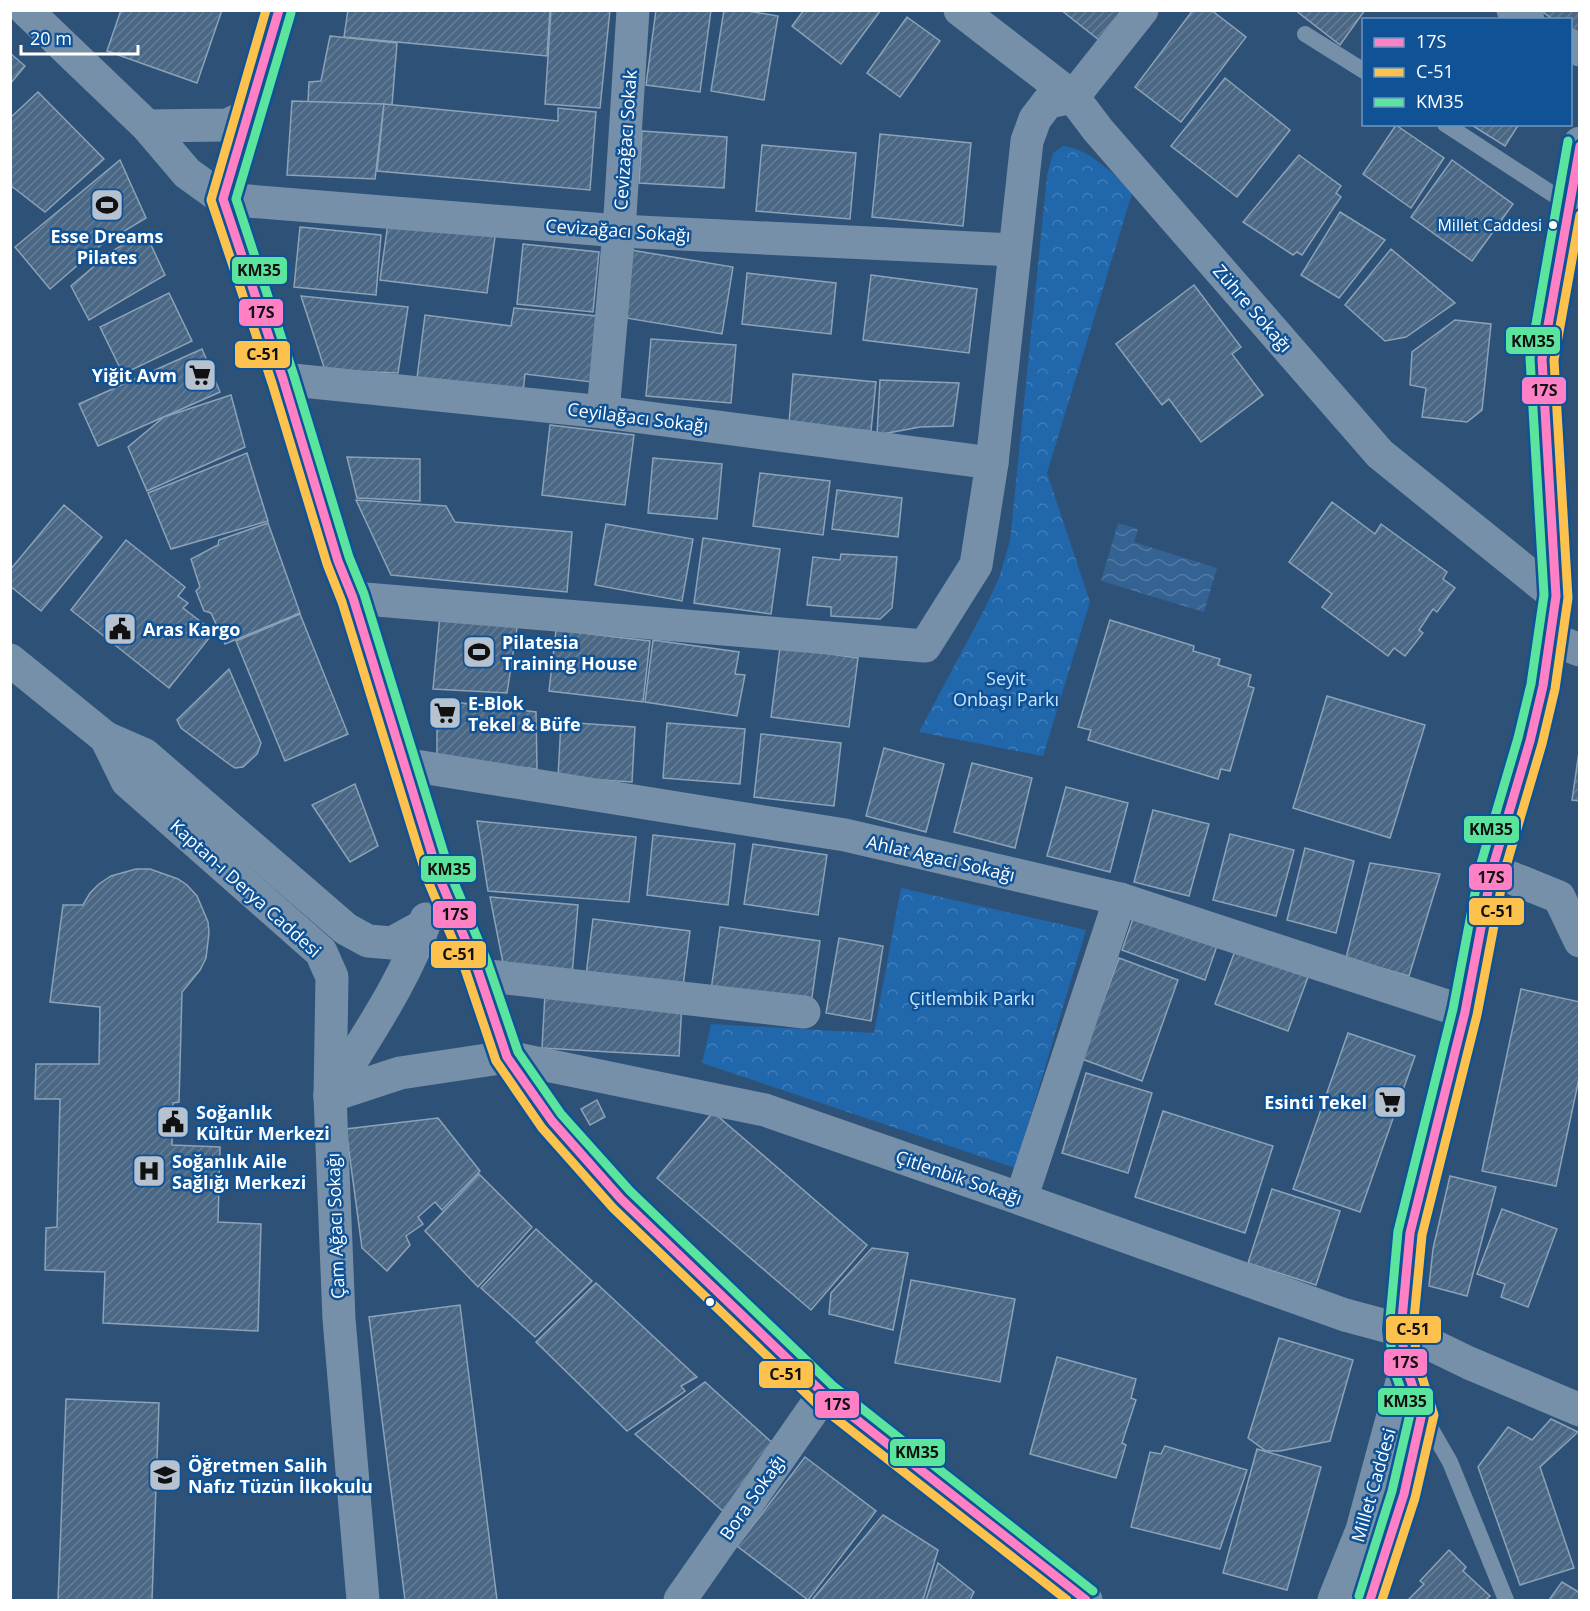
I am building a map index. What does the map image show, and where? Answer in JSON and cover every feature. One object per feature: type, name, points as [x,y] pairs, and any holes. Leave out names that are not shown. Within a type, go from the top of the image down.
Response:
[{"type":"street","points":[[26,10],[147,126],[187,173],[223,199]]},
{"type":"street","points":[[279,10],[223,199],[283,379],[338,561],[353,598],[439,877],[480,975],[507,1057],[552,1121],[621,1199],[824,1394],[1086,1600]]},
{"type":"street","name":"Cevizağacı Sokak","points":[[603,412],[619,231],[633,10]]},
{"type":"street","name":"Zühre Sokağı","points":[[960,10],[1073,97],[1098,130],[1380,454],[1556,596]]},
{"type":"street","points":[[353,598],[925,646],[975,566],[992,463],[1027,141],[1035,119],[1048,102],[1073,97],[1142,10]]},
{"type":"street","points":[[147,126],[227,125],[247,116]]},
{"type":"street","name":"Millet Caddesi","points":[[1370,1600],[1404,1494],[1422,1413],[1406,1367],[1401,1330],[1410,1233],[1465,1012],[1492,870],[1530,741],[1543,686],[1556,596],[1542,359],[1580,143]]},
{"type":"street","name":"Cevizağacı Sokağı","points":[[223,199],[619,231],[1014,250]]},
{"type":"street","name":"Ceyilağacı Sokağı","points":[[283,379],[603,412],[992,463]]},
{"type":"street","points":[[1549,638],[1580,650]]},
{"type":"street","name":"Kaptan-ı Derya Caddesi","points":[[10,660],[106,738],[145,756],[346,929],[368,941],[392,944],[423,926]]},
{"type":"street","name":"Kaptan-ı Derya Caddesi","points":[[106,738],[127,781],[321,952],[332,977],[330,1096]]},
{"type":"street","name":"Ahlat Agaci Sokağı","points":[[403,764],[845,835],[1120,899],[1465,1012]]},
{"type":"street","points":[[1492,870],[1559,897],[1580,941]]},
{"type":"street","points":[[330,1096],[385,1005],[417,946],[439,877]]},
{"type":"street","points":[[1021,1199],[1120,899]]},
{"type":"street","points":[[480,975],[804,1012]]},
{"type":"street","name":"Çitlenbik Sokağı","points":[[330,1096],[400,1072],[507,1057],[765,1110],[1021,1199],[1345,1316],[1401,1330],[1469,1363],[1580,1410]]},
{"type":"street","name":"Çam Ağacı Sokağı","points":[[330,1096],[339,1319],[363,1600]]},
{"type":"street","name":"Millet Caddesi","points":[[1334,1600],[1362,1530],[1406,1367]]},
{"type":"street","name":"Bora Sokağı","points":[[680,1600],[824,1394]]},
{"type":"lane","points":[[1305,34],[1362,70]]},
{"type":"lane","points":[[1448,126],[1568,204]]},
{"type":"lane","points":[[1422,1413],[1450,1462],[1506,1600]]},
{"type":"green space","name":"Seyit Onbaşı Parkı","points":[[1063,146],[1092,157],[1133,190],[1047,473],[1090,602],[1043,756],[919,732],[984,610],[999,578],[1010,541],[1047,176],[1053,153]]},
{"type":"green space","name":"Çitlembik Parkı","points":[[901,888],[1086,930],[1015,1168],[702,1063],[711,1024],[874,1033]]},
{"type":"water","points":[[1118,523],[1138,529],[1134,542],[1217,568],[1204,612],[1101,581]]},
{"type":"building","points":[[121,10],[222,10],[197,83],[107,51]]},
{"type":"building","points":[[348,10],[550,10],[547,56],[344,37]]},
{"type":"building","points":[[551,10],[610,10],[600,108],[545,104]]},
{"type":"building","points":[[656,10],[711,10],[700,92],[646,85]]},
{"type":"building","points":[[724,10],[742,10],[778,16],[764,100],[711,91]]},
{"type":"building","points":[[804,10],[881,10],[841,64],[792,26]]},
{"type":"building","points":[[1061,10],[1122,10],[1099,40]]},
{"type":"building","points":[[1193,10],[1211,10],[1246,37],[1181,122],[1135,87]]},
{"type":"building","points":[[1295,10],[1365,10],[1340,45]]},
{"type":"building","points":[[1540,10],[1580,10],[1580,34],[1572,30],[1572,18],[1551,18]]},
{"type":"building","points":[[907,17],[940,41],[900,97],[867,73]]},
{"type":"building","points":[[330,36],[397,43],[392,105],[308,102],[309,82],[321,81]]},
{"type":"building","points":[[10,53],[25,66],[10,84]]},
{"type":"building","points":[[1225,78],[1290,130],[1237,197],[1171,146]]},
{"type":"building","points":[[38,92],[104,159],[45,212],[10,185],[10,118]]},
{"type":"building","points":[[292,101],[384,104],[375,179],[287,175]]},
{"type":"building","points":[[384,104],[558,121],[558,108],[596,112],[590,190],[377,171]]},
{"type":"building","points":[[1395,126],[1444,158],[1411,208],[1363,174]]},
{"type":"building","points":[[1473,126],[1518,126],[1505,146]]},
{"type":"building","points":[[642,131],[727,137],[724,188],[639,183]]},
{"type":"building","points":[[880,134],[971,143],[963,226],[872,217]]},
{"type":"building","points":[[762,145],[856,153],[850,219],[756,211]]},
{"type":"building","points":[[1299,155],[1341,186],[1336,193],[1341,197],[1302,255],[1297,252],[1293,255],[1243,222]]},
{"type":"building","points":[[120,160],[146,218],[101,245],[50,289],[15,247]]},
{"type":"building","points":[[1452,160],[1513,204],[1472,261],[1411,217]]},
{"type":"building","points":[[1340,212],[1385,240],[1339,298],[1301,275]]},
{"type":"building","points":[[389,216],[496,230],[487,293],[380,280]]},
{"type":"building","points":[[300,227],[381,235],[376,295],[294,287]]},
{"type":"building","points":[[145,232],[165,275],[89,320],[71,286],[112,251]]},
{"type":"building","points":[[523,244],[599,252],[593,312],[517,304]]},
{"type":"building","points":[[1391,249],[1455,303],[1406,337],[1385,341],[1345,305]]},
{"type":"building","points":[[631,250],[733,267],[722,334],[620,317]]},
{"type":"building","points":[[747,273],[836,283],[831,334],[742,324]]},
{"type":"building","points":[[871,275],[977,289],[969,353],[863,340]]},
{"type":"building","points":[[1194,285],[1241,347],[1232,354],[1263,395],[1201,442],[1169,399],[1162,405],[1116,344]]},
{"type":"building","points":[[169,293],[192,341],[123,374],[100,327]]},
{"type":"building","points":[[301,296],[408,307],[398,373],[325,370]]},
{"type":"building","points":[[514,308],[597,316],[592,382],[525,374],[523,392],[417,378],[425,315],[511,326]]},
{"type":"building","points":[[1455,320],[1491,324],[1482,410],[1467,422],[1422,417],[1426,388],[1410,385],[1412,352]]},
{"type":"building","points":[[651,339],[736,345],[731,403],[646,396]]},
{"type":"building","points":[[202,349],[220,392],[98,446],[79,404]]},
{"type":"building","points":[[793,374],[876,382],[871,431],[789,423]]},
{"type":"building","points":[[880,380],[959,383],[953,426],[920,427],[877,435]]},
{"type":"building","points":[[231,395],[245,447],[147,491],[128,447],[164,417]]},
{"type":"building","points":[[550,425],[634,435],[625,505],[542,495]]},
{"type":"building","points":[[247,453],[268,521],[171,549],[148,493]]},
{"type":"building","points":[[347,457],[420,459],[420,501],[357,498]]},
{"type":"building","points":[[653,458],[722,464],[717,519],[648,513]]},
{"type":"building","points":[[760,473],[830,481],[823,535],[753,526]]},
{"type":"building","points":[[837,490],[902,498],[898,537],[832,529]]},
{"type":"building","points":[[356,500],[446,506],[455,522],[572,532],[567,592],[391,575]]},
{"type":"building","points":[[1332,502],[1375,534],[1381,524],[1447,572],[1443,579],[1455,588],[1437,612],[1433,609],[1419,630],[1423,633],[1405,656],[1394,648],[1388,656],[1322,607],[1332,594],[1289,562]]},
{"type":"building","points":[[64,505],[102,537],[41,611],[10,586],[10,570]]},
{"type":"building","points":[[268,523],[300,613],[225,644],[211,613],[204,611],[196,591],[200,587],[191,559],[218,545],[219,540]]},
{"type":"building","points":[[606,524],[693,539],[682,601],[595,585]]},
{"type":"building","points":[[703,538],[780,549],[771,614],[694,603]]},
{"type":"building","points":[[126,540],[185,587],[178,596],[188,603],[183,608],[214,632],[169,688],[71,610]]},
{"type":"building","points":[[841,554],[897,557],[892,608],[880,619],[831,616],[831,607],[807,605],[813,557],[840,560]]},
{"type":"building","points":[[300,614],[348,734],[285,761],[236,641]]},
{"type":"building","points":[[440,615],[518,621],[507,693],[433,689]]},
{"type":"building","points":[[1110,620],[1194,646],[1193,651],[1220,659],[1218,665],[1251,675],[1248,686],[1254,688],[1230,771],[1221,769],[1218,779],[1088,740],[1091,730],[1078,727]]},
{"type":"building","points":[[556,630],[650,641],[643,702],[549,691]]},
{"type":"building","points":[[653,640],[739,652],[735,674],[745,675],[737,716],[645,702]]},
{"type":"building","points":[[780,647],[858,658],[849,727],[771,717]]},
{"type":"building","points":[[229,669],[261,743],[257,754],[243,767],[235,768],[181,728],[177,720]]},
{"type":"building","points":[[1327,696],[1425,725],[1390,838],[1293,808]]},
{"type":"building","points":[[437,700],[536,712],[537,769],[437,759]]},
{"type":"building","points":[[561,722],[635,727],[632,782],[558,777]]},
{"type":"building","points":[[667,723],[745,729],[740,784],[663,778]]},
{"type":"building","points":[[761,734],[841,743],[834,806],[754,797]]},
{"type":"building","points":[[1580,745],[1580,801],[1572,800]]},
{"type":"building","points":[[884,748],[944,764],[926,832],[866,816]]},
{"type":"building","points":[[972,763],[1032,778],[1015,848],[954,832]]},
{"type":"building","points":[[355,784],[378,846],[350,862],[312,805]]},
{"type":"building","points":[[1066,787],[1128,803],[1110,872],[1047,856]]},
{"type":"building","points":[[1153,810],[1209,824],[1189,896],[1134,882]]},
{"type":"building","points":[[477,821],[636,837],[629,902],[488,891]]},
{"type":"building","points":[[1230,834],[1294,850],[1276,916],[1213,900]]},
{"type":"building","points":[[653,835],[735,844],[728,905],[647,895]]},
{"type":"building","points":[[753,844],[827,855],[818,915],[744,904]]},
{"type":"building","points":[[1305,848],[1354,861],[1336,933],[1287,920]]},
{"type":"building","points":[[1370,863],[1440,874],[1409,976],[1346,958]]},
{"type":"building","points":[[136,869],[150,869],[178,879],[187,885],[197,896],[208,922],[206,958],[200,970],[182,992],[179,1102],[173,1103],[172,1145],[220,1147],[218,1222],[261,1224],[258,1331],[103,1323],[105,1272],[45,1270],[46,1228],[57,1227],[60,1099],[35,1099],[36,1064],[99,1064],[100,1007],[50,1002],[63,905],[83,905],[99,884],[111,876]]},
{"type":"building","points":[[490,897],[578,905],[572,975],[504,968]]},
{"type":"building","points":[[1135,913],[1218,943],[1205,980],[1122,950]]},
{"type":"building","points":[[593,919],[690,931],[683,986],[586,975]]},
{"type":"building","points":[[720,927],[820,941],[811,1004],[711,990]]},
{"type":"building","points":[[839,938],[883,946],[871,1021],[826,1013]]},
{"type":"building","points":[[1235,951],[1308,977],[1288,1031],[1215,1004]]},
{"type":"building","points":[[1119,958],[1178,980],[1142,1081],[1082,1059]]},
{"type":"building","points":[[1521,989],[1580,1002],[1580,1074],[1556,1186],[1482,1171]]},
{"type":"building","points":[[545,994],[682,1002],[679,1056],[542,1048]]},
{"type":"building","points":[[1348,1033],[1415,1056],[1360,1212],[1293,1189]]},
{"type":"building","points":[[1086,1073],[1152,1093],[1128,1173],[1062,1153]]},
{"type":"building","points":[[597,1100],[605,1117],[590,1125],[581,1109]]},
{"type":"building","points":[[1163,1111],[1273,1146],[1245,1233],[1135,1197]]},
{"type":"building","points":[[713,1112],[867,1245],[811,1310],[657,1178]]},
{"type":"building","points":[[438,1118],[480,1171],[442,1210],[435,1202],[418,1217],[423,1224],[406,1236],[410,1245],[387,1271],[362,1248],[346,1129]]},
{"type":"building","points":[[479,1174],[532,1227],[478,1287],[425,1231]]},
{"type":"building","points":[[1450,1176],[1496,1187],[1467,1296],[1429,1286],[1433,1249]]},
{"type":"building","points":[[1272,1189],[1340,1211],[1316,1285],[1248,1263]]},
{"type":"building","points":[[1502,1209],[1557,1229],[1528,1307],[1501,1297],[1505,1284],[1477,1274]]},
{"type":"building","points":[[536,1229],[592,1281],[535,1337],[481,1288]]},
{"type":"building","points":[[872,1248],[908,1253],[893,1330],[829,1314],[831,1293]]},
{"type":"building","points":[[911,1280],[1015,1299],[1000,1382],[895,1363]]},
{"type":"building","points":[[596,1283],[697,1377],[681,1386],[685,1391],[627,1431],[536,1342]]},
{"type":"building","points":[[460,1305],[497,1600],[405,1600],[369,1317]]},
{"type":"building","points":[[1279,1338],[1353,1360],[1330,1441],[1280,1451],[1266,1451],[1248,1438]]},
{"type":"building","points":[[1057,1357],[1136,1379],[1131,1398],[1136,1400],[1122,1443],[1126,1445],[1116,1478],[1030,1454]]},
{"type":"building","points":[[705,1382],[777,1447],[725,1513],[635,1434]]},
{"type":"building","points":[[66,1399],[159,1403],[152,1600],[58,1600]]},
{"type":"building","points":[[1551,1419],[1578,1432],[1540,1467],[1574,1568],[1520,1585],[1478,1467],[1508,1427],[1532,1440]]},
{"type":"building","points":[[1165,1446],[1247,1470],[1220,1549],[1131,1527],[1150,1452],[1161,1454]]},
{"type":"building","points":[[1257,1449],[1321,1467],[1287,1590],[1223,1573]]},
{"type":"building","points":[[805,1457],[876,1511],[808,1600],[737,1546]]},
{"type":"building","points":[[883,1515],[938,1550],[923,1600],[812,1600]]},
{"type":"building","points":[[1449,1550],[1466,1567],[1463,1571],[1490,1596],[1485,1600],[1408,1600],[1424,1584],[1420,1581]]},
{"type":"building","points":[[938,1563],[974,1592],[970,1600],[926,1600]]},
{"type":"building","points":[[1562,1582],[1580,1593],[1580,1600],[1549,1600]]},
{"type":"transit line","name":"C-51","points":[[266,10],[211,200],[272,383],[327,564],[342,602],[428,881],[465,969],[496,1061],[542,1128],[613,1208],[816,1403],[1067,1600]]},
{"type":"transit line","name":"17S","points":[[279,10],[223,199],[283,379],[338,561],[353,598],[439,877],[476,965],[507,1057],[552,1121],[621,1199],[824,1394],[1086,1600]]},
{"type":"transit line","name":"KM35","points":[[291,13],[236,199],[294,376],[349,557],[364,594],[450,873],[487,961],[518,1052],[561,1114],[630,1191],[832,1385],[1093,1591]]},
{"type":"transit line","name":"KM35","points":[[1359,1596],[1392,1491],[1410,1414],[1394,1370],[1389,1330],[1398,1231],[1453,1009],[1480,867],[1518,738],[1531,684],[1544,595],[1530,358],[1568,141]]},
{"type":"transit line","name":"17S","points":[[1370,1600],[1404,1494],[1422,1413],[1406,1367],[1401,1330],[1410,1233],[1465,1012],[1492,870],[1530,741],[1543,686],[1556,596],[1542,359],[1580,146]]},
{"type":"transit line","name":"C-51","points":[[1382,1600],[1415,1498],[1434,1415],[1418,1364],[1413,1330],[1422,1235],[1477,1015],[1504,873],[1542,744],[1555,689],[1568,598],[1554,360],[1580,215]]},
{"type":"place","name":"Esse Dreams Pilates","points":[[107,205]]},
{"type":"place","name":"Millet Caddesi","points":[[1553,225]]},
{"type":"place","name":"Yiğit Avm","points":[[200,375]]},
{"type":"place","name":"Aras Kargo","points":[[120,629]]},
{"type":"place","name":"Pilatesia Training House","points":[[479,652]]},
{"type":"place","name":"E-Blok Tekel & Büfe","points":[[445,713]]},
{"type":"place","name":"Esinti Tekel","points":[[1390,1102]]},
{"type":"place","name":"Soğanlık Kültür Merkezi","points":[[173,1122]]},
{"type":"place","name":"Soğanlık Aile Sağlığı Merkezi","points":[[149,1171]]},
{"type":"place","name":"Öğretmen Salih Nafız Tüzün İlkokulu","points":[[165,1475]]}]
